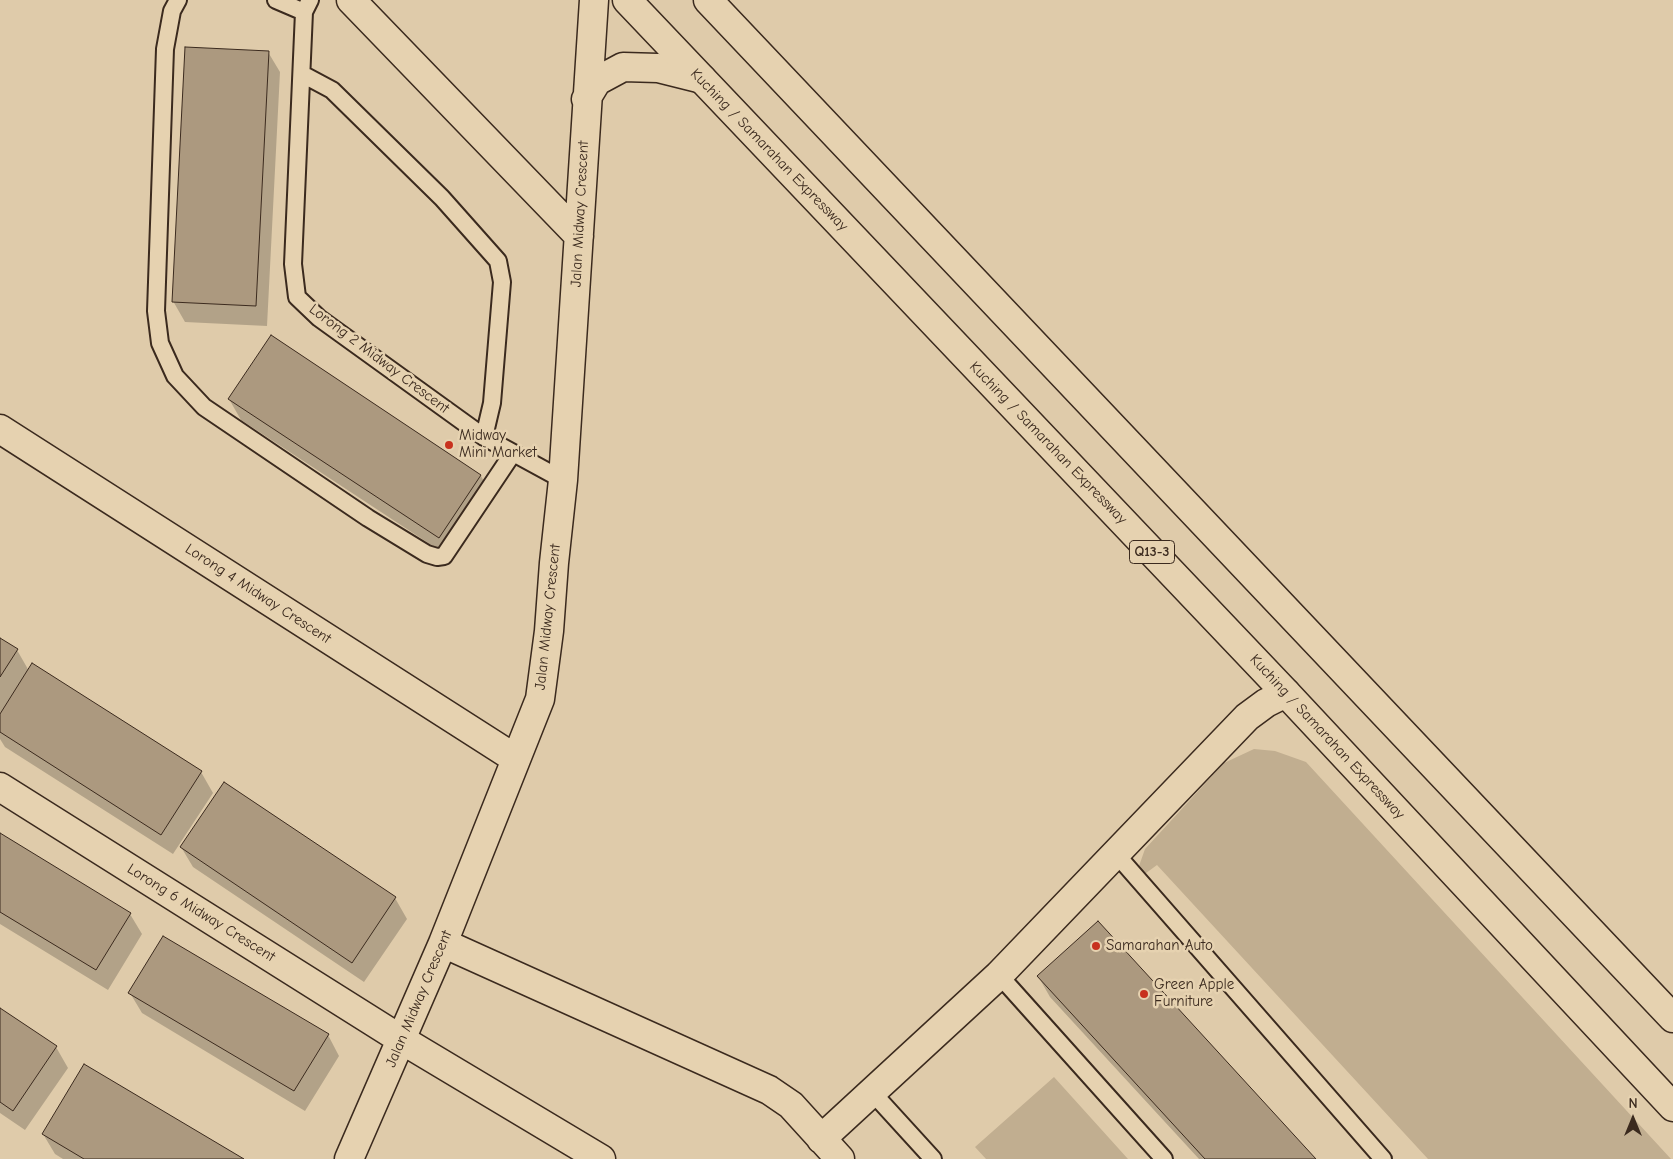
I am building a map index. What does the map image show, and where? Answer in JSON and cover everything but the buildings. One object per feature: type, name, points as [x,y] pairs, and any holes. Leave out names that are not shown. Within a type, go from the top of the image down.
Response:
[{"type":"main road","points":[[351,0],[579,236]]},
{"type":"main road","name":"Jalan Midway Crescent","points":[[349,1159],[444,943],[540,699],[549,631],[563,480],[586,99],[594,0]]},
{"type":"main road","name":"Kuching / Samarahan Expressway","points":[[627,0],[1286,693],[1673,1107]]},
{"type":"main road","points":[[708,0],[1673,1018]]},
{"type":"main road","points":[[586,99],[597,81],[623,67],[658,68],[702,79]]},
{"type":"main road","name":"Lorong 4 Midway Crescent","points":[[0,429],[516,759]]},
{"type":"main road","points":[[821,1138],[998,975],[1247,717],[1266,703],[1286,693]]},
{"type":"main road","name":"Lorong 6 Midway Crescent","points":[[0,787],[402,1040],[601,1159]]},
{"type":"main road","points":[[444,943],[769,1090],[791,1105],[840,1159]]},
{"type":"lane","points":[[178,0],[172,12],[165,49],[156,311],[160,343],[175,376],[204,407],[368,518],[427,554],[437,557],[444,556],[513,453]]},
{"type":"lane","points":[[276,0],[307,6]]},
{"type":"lane","name":"Lorong 2 Midway Crescent","points":[[307,6],[292,264],[297,297],[319,318],[484,437],[563,480]]},
{"type":"lane","points":[[302,74],[332,90],[442,198],[498,261],[502,282],[492,403],[484,437]]},
{"type":"lane","points":[[1116,854],[1379,1158]]},
{"type":"lane","points":[[998,975],[1164,1159]]},
{"type":"lane","points":[[871,1091],[933,1159]]},
{"type":"shaded area","points":[[1254,749],[1275,751],[1306,762],[1671,1159],[1428,1159],[1157,865],[1142,876],[1139,866],[1145,849],[1224,763]]},
{"type":"shaded area","points":[[1054,1077],[1128,1159],[986,1159],[975,1147]]},
{"type":"place","name":"Midway Mini Market","points":[[449,445]]},
{"type":"place","name":"Samarahan Auto","points":[[1096,946]]},
{"type":"place","name":"Green Apple Furniture","points":[[1144,994]]}]
